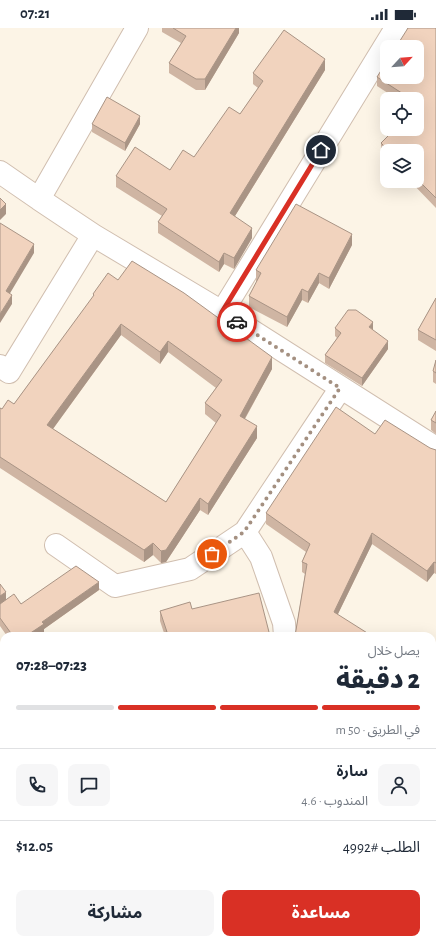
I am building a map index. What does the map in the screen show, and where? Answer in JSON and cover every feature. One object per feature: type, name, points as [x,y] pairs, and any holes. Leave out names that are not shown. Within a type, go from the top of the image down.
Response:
[{"type":"street","points":[[39,199],[137,28]]},
{"type":"street","points":[[222,312],[396,28]]},
{"type":"street","points":[[0,172],[93,235],[222,312],[436,448]]},
{"type":"street","points":[[0,366],[9,372],[93,235]]},
{"type":"street","points":[[56,545],[115,586],[190,569],[244,532],[340,388]]},
{"type":"street","points":[[244,532],[261,557],[284,623],[285,632]]},
{"type":"building","points":[[173,28],[236,28],[205,79],[196,79],[169,63],[186,36]]},
{"type":"building","points":[[408,28],[436,28],[436,198],[424,186],[424,144],[381,143],[388,136],[424,136],[424,92],[400,92],[388,84],[424,84],[424,40],[400,40]]},
{"type":"building","points":[[284,30],[325,59],[230,213],[252,228],[234,258],[224,253],[219,262],[158,222],[167,209],[116,176],[135,147],[170,170],[183,150],[194,157],[229,107],[240,114],[263,81],[253,73]]},
{"type":"building","points":[[380,72],[380,79],[377,77]]},
{"type":"building","points":[[107,97],[140,116],[125,143],[92,124]]},
{"type":"building","points":[[0,198],[6,204],[0,210]]},
{"type":"building","points":[[296,204],[352,234],[329,278],[319,273],[308,292],[302,289],[287,317],[249,296],[261,273],[256,270]]},
{"type":"building","points":[[0,223],[34,244],[6,291],[12,295],[0,314]]},
{"type":"building","points":[[132,261],[184,293],[272,357],[240,416],[257,426],[208,504],[200,498],[166,550],[161,551],[153,543],[144,550],[0,457],[0,408],[2,409],[8,400],[14,404],[94,295],[93,294],[108,273],[118,280]],"holes":[[[121,324],[160,352],[168,341],[222,380],[205,403],[221,415],[166,502],[47,425]]]},
{"type":"building","points":[[436,298],[436,340],[418,330]]},
{"type":"building","points":[[348,310],[356,310],[373,322],[369,327],[388,341],[362,378],[325,355],[341,333],[335,328]]},
{"type":"building","points":[[436,360],[436,373],[433,371]]},
{"type":"building","points":[[336,407],[375,434],[385,420],[430,448],[436,450],[436,563],[434,562],[427,571],[372,533],[334,612],[366,632],[296,632],[307,564],[302,562],[310,544],[266,513]]},
{"type":"building","points":[[436,411],[436,423],[431,420]]},
{"type":"building","points":[[76,566],[99,582],[42,622],[44,624],[32,632],[10,632],[0,618],[0,604],[14,594],[21,604]]},
{"type":"building","points":[[0,584],[6,592],[0,596]]},
{"type":"building","points":[[259,593],[269,632],[167,632],[160,611],[190,602],[192,609]]},
{"type":"way so far","points":[[212,554],[244,532],[340,388],[237,322]]},
{"type":"route","points":[[237,322],[222,312],[321,150]]}]
